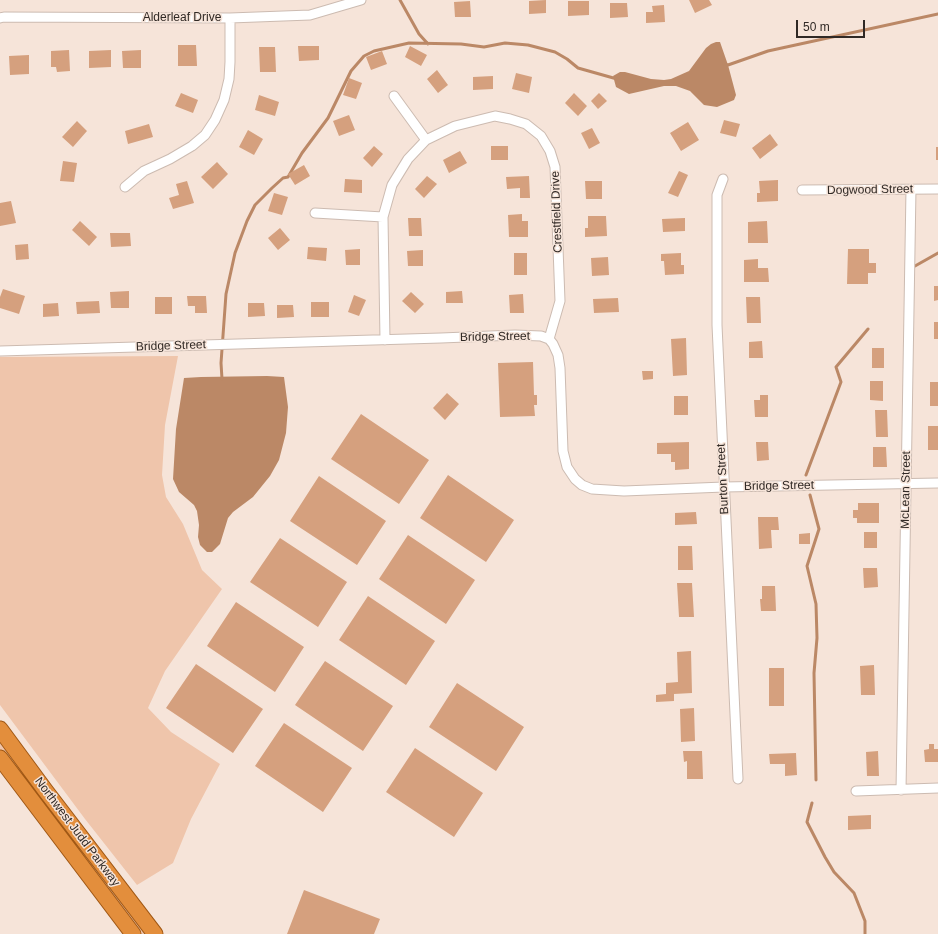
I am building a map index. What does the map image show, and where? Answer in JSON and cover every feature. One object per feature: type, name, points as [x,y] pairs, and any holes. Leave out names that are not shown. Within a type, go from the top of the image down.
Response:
[{"type":"highway","name":"Northwest Judd Parkway","points":[[0,729],[155,934]]},
{"type":"highway","name":"Northwest Judd Parkway","points":[[0,758],[133,934]]},
{"type":"street","name":"Alderleaf Drive","points":[[0,18],[230,18],[310,15],[361,0]]},
{"type":"street","points":[[125,188],[144,171],[170,159],[192,146],[205,135],[215,120],[224,100],[229,79],[230,18]]},
{"type":"street","points":[[394,96],[426,140]]},
{"type":"street","name":"Crestfield Drive","points":[[385,340],[384,217],[392,185],[408,159],[426,140],[455,126],[495,116],[526,124],[540,136],[550,151],[555,167],[557,188],[560,301],[549,339]]},
{"type":"street","name":"Burton Street","points":[[722,179],[717,195],[717,302],[738,779]]},
{"type":"street","name":"McLean Street","points":[[901,790],[911,189]]},
{"type":"street","name":"Dogwood Street","points":[[802,190],[938,189]]},
{"type":"street","points":[[314,213],[384,217]]},
{"type":"street","name":"Bridge Street","points":[[0,351],[531,335],[549,339],[558,355],[560,368],[563,451],[567,467],[575,479],[582,485],[592,489],[605,490],[938,483]]},
{"type":"street","points":[[856,791],[938,788]]},
{"type":"shaded area","points":[[716,42],[720,42],[728,65],[736,95],[734,100],[717,107],[704,105],[690,91],[676,86],[664,86],[629,94],[616,87],[613,76],[620,72],[651,79],[664,80],[671,79],[689,71],[706,48]]},
{"type":"shaded area","points":[[178,356],[165,425],[162,475],[166,497],[183,524],[202,570],[222,589],[165,671],[148,708],[171,732],[220,764],[191,819],[173,863],[137,885],[85,819],[0,705],[0,357]]},
{"type":"shaded area","points":[[284,377],[288,407],[286,433],[279,460],[270,476],[253,497],[233,512],[228,518],[220,544],[212,552],[207,552],[200,545],[198,537],[199,525],[197,511],[194,505],[179,492],[173,479],[176,429],[184,378]]},
{"type":"shaded area","points":[[0,738],[148,934],[140,934],[24,783],[0,749]]},
{"type":"building","points":[[546,0],[546,13],[529,14],[529,1]]},
{"type":"building","points":[[689,0],[709,0],[712,5],[695,13]]},
{"type":"building","points":[[470,1],[471,17],[455,17],[454,2]]},
{"type":"building","points":[[568,1],[589,1],[589,15],[568,16]]},
{"type":"building","points":[[610,3],[627,3],[628,17],[610,18]]},
{"type":"building","points":[[664,5],[665,22],[646,23],[646,12],[653,12],[652,6]]},
{"type":"building","points":[[178,45],[196,45],[197,66],[178,66]]},
{"type":"building","points":[[298,46],[319,46],[319,60],[299,61]]},
{"type":"building","points":[[410,46],[427,55],[421,66],[405,57]]},
{"type":"building","points":[[259,47],[275,47],[276,72],[260,72]]},
{"type":"building","points":[[69,50],[70,71],[57,72],[56,67],[51,67],[51,51]]},
{"type":"building","points":[[111,50],[111,67],[89,68],[89,51]]},
{"type":"building","points":[[141,50],[141,68],[123,68],[122,51]]},
{"type":"building","points":[[382,51],[387,64],[371,70],[366,57]]},
{"type":"building","points":[[29,55],[29,74],[10,75],[9,56]]},
{"type":"building","points":[[437,70],[448,85],[438,93],[427,79]]},
{"type":"building","points":[[516,73],[532,77],[529,93],[512,89]]},
{"type":"building","points":[[493,76],[493,89],[473,90],[473,77]]},
{"type":"building","points":[[349,78],[362,83],[356,99],[343,95]]},
{"type":"building","points":[[181,93],[198,100],[193,113],[175,106]]},
{"type":"building","points":[[574,93],[587,106],[578,116],[565,103]]},
{"type":"building","points":[[599,93],[607,101],[598,109],[591,101]]},
{"type":"building","points":[[259,95],[279,102],[275,116],[255,110]]},
{"type":"building","points":[[349,115],[355,130],[339,136],[333,121]]},
{"type":"building","points":[[724,120],[740,124],[736,137],[720,133]]},
{"type":"building","points":[[77,121],[87,131],[73,147],[62,137]]},
{"type":"building","points":[[688,122],[699,140],[681,151],[670,133]]},
{"type":"building","points":[[149,124],[153,137],[128,144],[125,131]]},
{"type":"building","points":[[592,128],[600,143],[589,149],[581,133]]},
{"type":"building","points":[[248,130],[263,139],[254,155],[239,147]]},
{"type":"building","points":[[770,134],[778,145],[760,159],[752,148]]},
{"type":"building","points":[[374,146],[383,154],[372,167],[363,158]]},
{"type":"building","points":[[491,146],[508,146],[508,160],[491,160]]},
{"type":"building","points":[[936,147],[938,147],[938,160],[936,160]]},
{"type":"building","points":[[460,151],[467,163],[449,173],[443,160]]},
{"type":"building","points":[[63,161],[77,163],[74,182],[60,181]]},
{"type":"building","points":[[217,162],[228,174],[213,189],[201,177]]},
{"type":"building","points":[[304,165],[310,176],[295,185],[288,174]]},
{"type":"building","points":[[679,171],[688,175],[678,197],[668,193]]},
{"type":"building","points":[[427,176],[437,184],[424,198],[415,189]]},
{"type":"building","points":[[529,176],[530,198],[520,198],[520,188],[507,189],[506,177]]},
{"type":"building","points":[[345,179],[362,180],[362,193],[344,192]]},
{"type":"building","points":[[778,180],[778,201],[757,202],[757,193],[760,193],[759,181]]},
{"type":"building","points":[[187,181],[194,203],[173,209],[169,198],[179,195],[176,184]]},
{"type":"building","points":[[585,181],[602,181],[602,199],[586,199]]},
{"type":"building","points":[[274,193],[288,197],[282,215],[268,211]]},
{"type":"building","points":[[11,201],[16,223],[0,226],[0,203]]},
{"type":"building","points":[[522,214],[522,221],[528,221],[528,237],[509,237],[508,215]]},
{"type":"building","points":[[588,216],[606,216],[607,236],[585,237],[585,228],[588,228]]},
{"type":"building","points":[[408,218],[421,218],[422,236],[409,236]]},
{"type":"building","points":[[685,218],[685,231],[663,232],[662,219]]},
{"type":"building","points":[[80,221],[97,237],[89,246],[72,230]]},
{"type":"building","points":[[767,221],[768,243],[748,243],[748,222]]},
{"type":"building","points":[[280,228],[290,240],[278,250],[268,238]]},
{"type":"building","points":[[110,233],[130,233],[131,246],[111,247]]},
{"type":"building","points":[[28,244],[29,259],[16,260],[15,245]]},
{"type":"building","points":[[308,247],[327,248],[326,261],[307,259]]},
{"type":"building","points":[[360,249],[360,265],[346,265],[345,250]]},
{"type":"building","points":[[848,249],[869,249],[869,263],[876,263],[876,273],[868,273],[868,284],[847,284]]},
{"type":"building","points":[[423,250],[423,266],[408,266],[407,251]]},
{"type":"building","points":[[514,253],[527,253],[527,275],[514,275]]},
{"type":"building","points":[[681,253],[681,265],[684,265],[684,274],[665,275],[664,261],[661,261],[661,254]]},
{"type":"building","points":[[608,257],[609,275],[592,276],[591,258]]},
{"type":"building","points":[[758,259],[758,268],[768,268],[769,282],[744,282],[744,260]]},
{"type":"building","points":[[934,286],[938,286],[938,300],[934,301]]},
{"type":"building","points":[[3,289],[25,296],[19,314],[0,308],[0,297]]},
{"type":"building","points":[[129,291],[129,308],[111,308],[110,292]]},
{"type":"building","points":[[462,291],[463,303],[446,303],[446,292]]},
{"type":"building","points":[[411,292],[424,304],[415,313],[402,301]]},
{"type":"building","points":[[523,294],[524,313],[510,313],[509,295]]},
{"type":"building","points":[[354,295],[366,300],[359,316],[348,312]]},
{"type":"building","points":[[187,296],[206,296],[207,313],[195,313],[195,306],[188,306]]},
{"type":"building","points":[[155,297],[172,297],[172,314],[155,314]]},
{"type":"building","points":[[746,297],[760,297],[761,323],[747,323]]},
{"type":"building","points":[[618,298],[619,312],[594,313],[593,299]]},
{"type":"building","points":[[99,301],[100,313],[77,314],[76,302]]},
{"type":"building","points":[[311,302],[329,302],[329,317],[311,317]]},
{"type":"building","points":[[58,303],[59,316],[43,317],[43,304]]},
{"type":"building","points":[[248,303],[264,303],[265,316],[248,317]]},
{"type":"building","points":[[277,305],[293,305],[294,317],[277,318]]},
{"type":"building","points":[[934,322],[938,322],[938,339],[934,339]]},
{"type":"building","points":[[686,338],[687,375],[673,376],[671,339]]},
{"type":"building","points":[[762,341],[763,358],[749,358],[749,342]]},
{"type":"building","points":[[872,348],[884,348],[884,368],[872,368]]},
{"type":"building","points":[[533,362],[534,395],[537,395],[537,405],[534,405],[535,416],[500,417],[498,363]]},
{"type":"building","points":[[642,371],[653,371],[653,379],[643,380]]},
{"type":"building","points":[[870,381],[883,381],[883,401],[870,400]]},
{"type":"building","points":[[930,382],[938,382],[938,406],[930,406]]},
{"type":"building","points":[[447,393],[459,404],[445,420],[433,408]]},
{"type":"building","points":[[760,395],[768,395],[768,417],[755,417],[754,400],[760,400]]},
{"type":"building","points":[[674,396],[688,396],[688,415],[674,415]]},
{"type":"building","points":[[875,410],[887,410],[888,437],[876,437]]},
{"type":"building","points":[[361,414],[429,460],[399,504],[331,459]]},
{"type":"building","points":[[928,426],[938,426],[938,450],[928,450]]},
{"type":"building","points":[[689,442],[689,469],[675,470],[675,462],[671,462],[671,454],[657,454],[657,443]]},
{"type":"building","points":[[756,442],[768,442],[769,460],[757,461]]},
{"type":"building","points":[[873,447],[886,447],[887,467],[873,467]]},
{"type":"building","points":[[448,475],[514,520],[486,562],[420,518]]},
{"type":"building","points":[[319,476],[386,521],[357,565],[290,521]]},
{"type":"building","points":[[858,503],[879,503],[879,523],[857,523],[857,518],[853,518],[853,510],[858,510]]},
{"type":"building","points":[[696,512],[697,524],[675,525],[675,513]]},
{"type":"building","points":[[758,517],[778,517],[779,530],[771,530],[772,548],[759,549]]},
{"type":"building","points":[[864,532],[877,532],[877,548],[864,548]]},
{"type":"building","points":[[810,533],[810,544],[799,544],[799,534]]},
{"type":"building","points":[[408,535],[475,580],[446,624],[379,579]]},
{"type":"building","points":[[280,538],[347,582],[318,627],[250,582]]},
{"type":"building","points":[[678,546],[692,546],[693,570],[678,570]]},
{"type":"building","points":[[863,568],[877,568],[878,587],[864,588]]},
{"type":"building","points":[[677,583],[692,583],[694,617],[679,617]]},
{"type":"building","points":[[762,586],[775,586],[776,611],[761,611],[760,599],[762,599]]},
{"type":"building","points":[[368,596],[435,641],[406,685],[339,640]]},
{"type":"building","points":[[236,602],[304,647],[275,692],[207,646]]},
{"type":"building","points":[[691,651],[692,693],[674,694],[674,701],[656,702],[656,695],[666,694],[666,683],[678,682],[677,652]]},
{"type":"building","points":[[325,661],[393,706],[363,751],[295,705]]},
{"type":"building","points":[[196,664],[263,709],[233,753],[166,708]]},
{"type":"building","points":[[874,665],[875,695],[861,695],[860,666]]},
{"type":"building","points":[[769,668],[784,668],[784,706],[769,706]]},
{"type":"building","points":[[457,683],[524,727],[496,771],[429,727]]},
{"type":"building","points":[[694,708],[695,741],[681,742],[680,709]]},
{"type":"building","points":[[284,723],[352,768],[323,812],[255,766]]},
{"type":"building","points":[[929,744],[934,744],[934,749],[938,749],[938,762],[925,762],[924,750],[929,749]]},
{"type":"building","points":[[415,748],[483,793],[454,837],[386,792]]},
{"type":"building","points":[[683,751],[702,751],[703,779],[687,779],[687,761],[684,762]]},
{"type":"building","points":[[878,751],[879,776],[867,776],[866,752]]},
{"type":"building","points":[[796,753],[797,775],[785,776],[785,764],[770,764],[769,754]]},
{"type":"building","points":[[871,815],[871,829],[848,830],[848,816]]},
{"type":"building","points":[[304,890],[380,919],[374,934],[287,934]]},
{"type":"waterway","points":[[400,0],[419,34],[428,44]]},
{"type":"waterway","points":[[724,64],[728,65],[768,51],[938,14]]},
{"type":"waterway","points":[[222,379],[221,363],[226,294],[235,253],[247,221],[255,205],[283,178],[288,177],[302,153],[328,118],[351,71],[364,56],[374,51],[409,43],[461,44],[484,47],[505,43],[528,45],[555,52],[578,68],[617,79]]},
{"type":"waterway","points":[[915,266],[938,253]]},
{"type":"waterway","points":[[806,475],[841,382],[836,367],[868,329]]},
{"type":"waterway","points":[[810,495],[819,529],[807,566],[816,604],[817,638],[814,673],[816,780]]},
{"type":"waterway","points":[[812,803],[807,822],[834,872],[854,893],[865,921],[865,934]]}]
